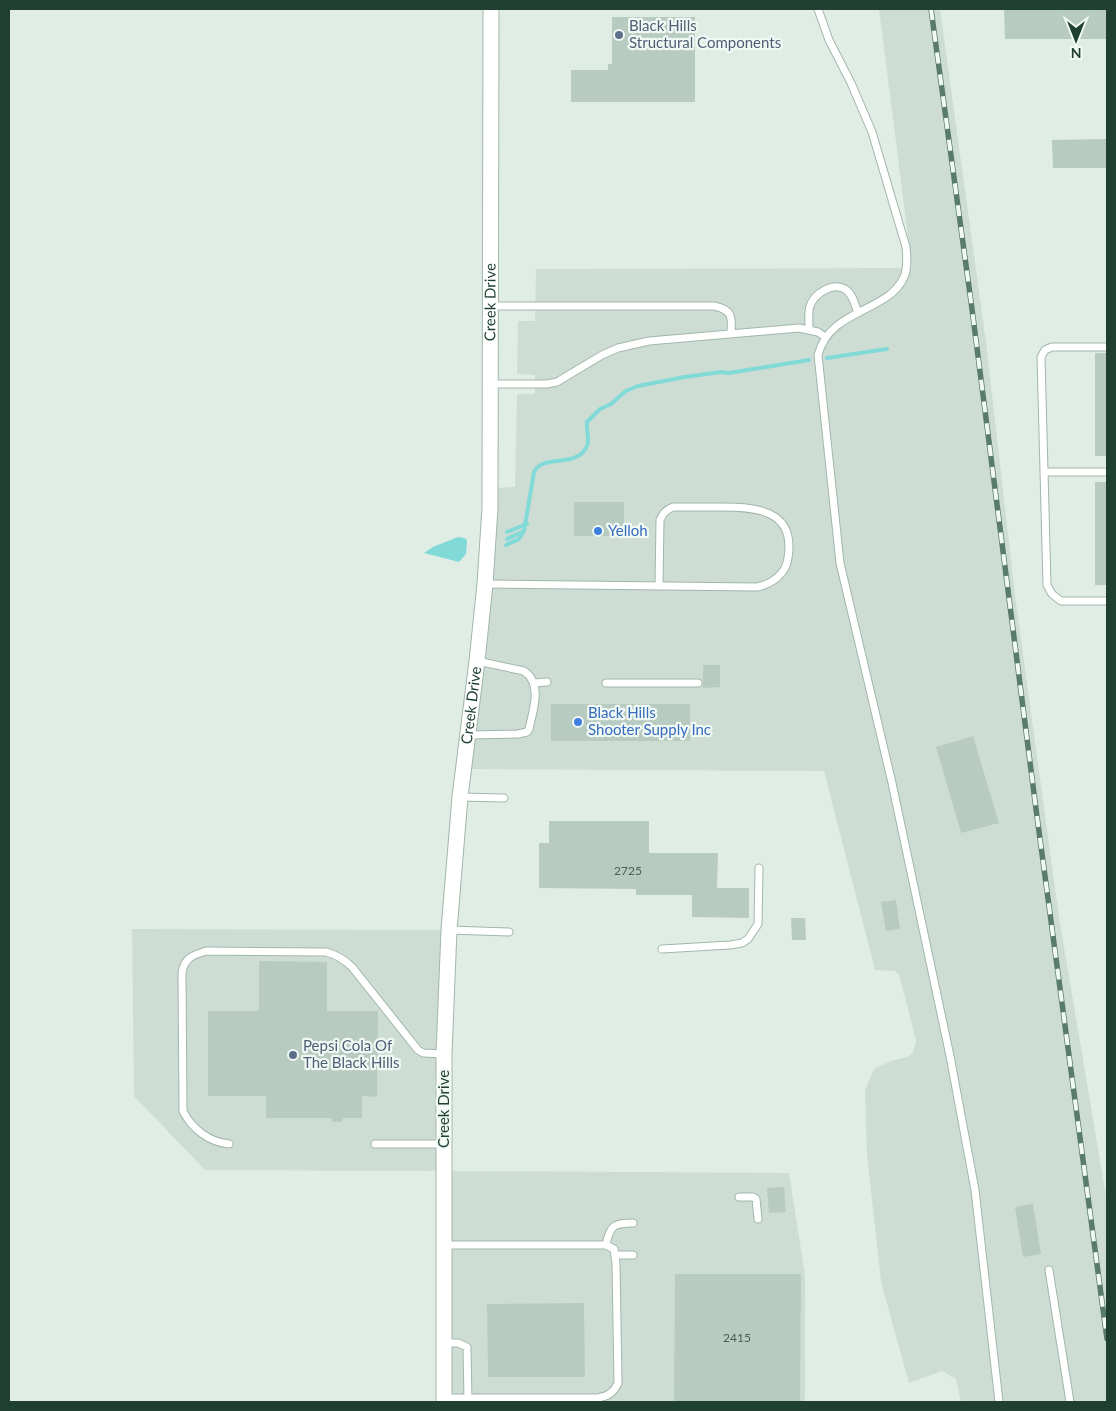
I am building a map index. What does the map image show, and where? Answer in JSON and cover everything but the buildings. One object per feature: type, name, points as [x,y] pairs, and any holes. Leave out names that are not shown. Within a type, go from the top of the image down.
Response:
[{"type":"street","name":"Creek Drive","points":[[444,1400],[444,1054],[449,930],[460,797],[485,584],[490,508],[492,9]]},
{"type":"lane","points":[[818,9],[829,40],[851,83],[872,132],[906,247],[907,261],[904,279],[884,298],[832,330],[825,337],[818,355],[840,563],[892,783],[952,1066],[975,1190],[998,1402]]},
{"type":"lane","points":[[809,330],[810,305],[816,297],[829,288],[846,290],[852,297],[858,313]]},
{"type":"lane","points":[[490,306],[714,306],[724,308],[729,312],[732,318],[731,334]]},
{"type":"lane","points":[[490,384],[547,384],[557,382],[602,355],[618,348],[649,341],[799,328],[825,337]]},
{"type":"lane","points":[[1107,347],[1052,347],[1045,350],[1041,357],[1047,586],[1052,594],[1061,601],[1107,601]]},
{"type":"lane","points":[[1044,472],[1107,472]]},
{"type":"lane","points":[[485,584],[757,588],[765,586],[783,572],[788,562],[790,541],[786,530],[781,521],[774,516],[754,509],[673,507],[668,509],[662,514],[660,520],[659,586]]},
{"type":"lane","points":[[468,734],[518,734],[527,732],[535,698],[534,683],[529,674],[524,671],[477,661]]},
{"type":"lane","points":[[534,683],[547,682]]},
{"type":"lane","points":[[606,683],[698,683]]},
{"type":"lane","points":[[460,797],[504,798]]},
{"type":"lane","points":[[662,949],[730,946],[742,943],[748,938],[758,924],[759,868]]},
{"type":"lane","points":[[449,930],[509,932]]},
{"type":"lane","points":[[229,1144],[218,1143],[207,1138],[187,1119],[183,1111],[182,973],[183,965],[188,958],[195,954],[215,951],[326,952],[335,954],[343,958],[352,967],[418,1050],[423,1053],[444,1054]]},
{"type":"lane","points":[[375,1144],[444,1144]]},
{"type":"lane","points":[[739,1197],[753,1197],[756,1199],[758,1219]]},
{"type":"lane","points":[[606,1245],[612,1226],[619,1223],[633,1223]]},
{"type":"lane","points":[[444,1245],[606,1245],[614,1249],[616,1255],[618,1383],[610,1394],[597,1398],[444,1400]]},
{"type":"lane","points":[[616,1255],[633,1255]]},
{"type":"lane","points":[[1049,1270],[1070,1402]]},
{"type":"lane","points":[[444,1343],[458,1343],[467,1347],[469,1352],[468,1400]]},
{"type":"shaded area","points":[[879,9],[940,9],[986,342],[1015,595],[1059,917],[1107,1202],[1107,1402],[961,1402],[956,1379],[942,1371],[909,1383],[881,1282],[867,1154],[865,1090],[874,1069],[913,1053],[916,1040],[899,974],[895,971],[875,970],[824,771],[464,769],[490,488],[515,487],[517,394],[535,394],[535,375],[517,374],[518,321],[535,321],[536,269],[912,268]]},
{"type":"shaded area","points":[[132,929],[448,930],[444,1171],[205,1170],[134,1096]]},
{"type":"shaded area","points":[[444,1171],[789,1173],[805,1275],[805,1402],[444,1402]]},
{"type":"water","points":[[458,537],[467,540],[466,554],[459,562],[424,553],[433,547]]},
{"type":"waterway","points":[[827,358],[887,349]]},
{"type":"waterway","points":[[506,545],[519,539],[524,531],[534,472],[545,463],[576,457],[582,453],[588,443],[587,422],[600,409],[611,404],[626,391],[638,386],[685,377],[721,372],[729,373],[809,360]]},
{"type":"waterway","points":[[507,532],[527,524]]},
{"type":"waterway","points":[[507,539],[522,532]]},
{"type":"railway","points":[[931,9],[1107,1339]]},
{"type":"place","name":"Black Hills Structural Components","points":[[619,35]]},
{"type":"place","name":"Yelloh","points":[[598,531]]},
{"type":"place","name":"Black Hills Shooter Supply Inc","points":[[578,722]]},
{"type":"place","name":"Pepsi Cola Of The Black Hills","points":[[293,1055]]}]
